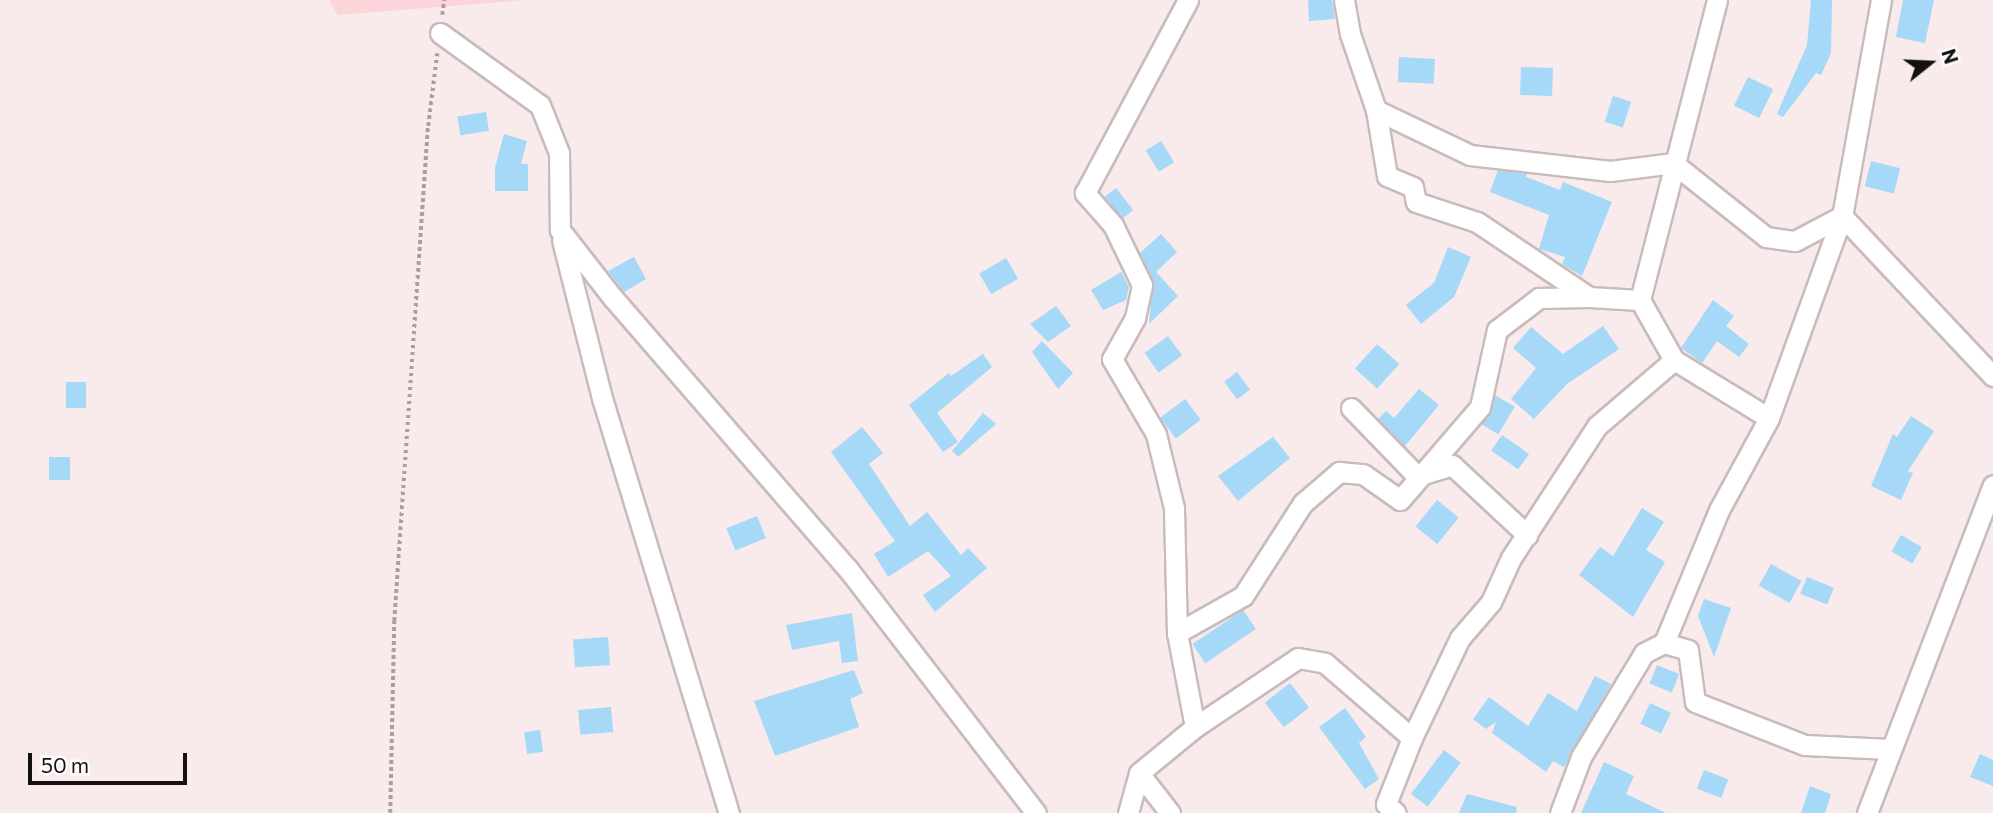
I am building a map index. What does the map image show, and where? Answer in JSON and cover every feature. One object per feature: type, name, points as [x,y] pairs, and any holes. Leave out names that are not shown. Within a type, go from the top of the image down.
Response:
[{"type":"street","points":[[1188,0],[1085,193],[1113,225],[1142,285],[1135,318],[1112,359],[1156,434],[1174,508],[1177,633],[1195,727]]},
{"type":"street","points":[[1344,0],[1350,34],[1376,110],[1387,176],[1413,187],[1416,202],[1477,222],[1590,297]]},
{"type":"street","points":[[1717,0],[1640,300],[1674,360],[1769,418]]},
{"type":"street","points":[[1560,813],[1581,757],[1644,653],[1664,643],[1718,510],[1769,418],[1842,216],[1881,0]]},
{"type":"street","points":[[440,33],[540,105],[559,153],[560,230],[602,398],[729,813]]},
{"type":"street","points":[[1376,110],[1470,155],[1610,171],[1673,163],[1766,237],[1795,240],[1842,216]]},
{"type":"street","points":[[1842,216],[1993,376]]},
{"type":"street","points":[[560,230],[613,299],[848,569],[1036,813]]},
{"type":"street","points":[[1177,633],[1242,596],[1303,503],[1339,472],[1363,474],[1400,500],[1417,476],[1480,407],[1497,330],[1539,298],[1640,300]]},
{"type":"street","points":[[1396,813],[1386,804],[1412,738],[1460,638],[1491,602],[1527,535],[1597,426],[1674,360]]},
{"type":"street","points":[[1350,408],[1417,476]]},
{"type":"street","points":[[1417,476],[1452,465],[1527,535]]},
{"type":"street","points":[[1867,813],[1993,485]]},
{"type":"street","points":[[1664,643],[1688,650],[1695,702],[1805,745],[1890,749]]},
{"type":"street","points":[[1128,813],[1139,773],[1195,727],[1298,658],[1325,663],[1412,738]]},
{"type":"street","points":[[1139,773],[1170,813]]},
{"type":"path","points":[[390,813],[394,607],[428,126],[444,0]]},
{"type":"shaded area","points":[[329,0],[524,0],[338,15]]},
{"type":"building","points":[[1308,0],[1332,0],[1335,19],[1309,21]]},
{"type":"building","points":[[1811,0],[1832,0],[1831,53],[1821,75],[1816,73],[1783,117],[1777,114],[1807,45]]},
{"type":"building","points":[[1903,0],[1934,0],[1925,43],[1896,37]]},
{"type":"building","points":[[1399,57],[1435,59],[1434,84],[1398,82]]},
{"type":"building","points":[[1521,67],[1553,68],[1552,96],[1520,95]]},
{"type":"building","points":[[1748,77],[1773,89],[1759,118],[1734,106]]},
{"type":"building","points":[[1613,96],[1631,102],[1623,128],[1605,122]]},
{"type":"building","points":[[486,112],[489,131],[460,135],[457,117]]},
{"type":"building","points":[[504,134],[527,141],[521,164],[528,164],[528,191],[495,191],[495,168]]},
{"type":"building","points":[[1161,141],[1174,162],[1159,172],[1146,151]]},
{"type":"building","points":[[1871,161],[1900,168],[1894,193],[1865,186]]},
{"type":"building","points":[[1498,170],[1527,174],[1526,177],[1560,190],[1563,182],[1612,202],[1582,276],[1562,264],[1565,257],[1539,249],[1549,215],[1490,192]]},
{"type":"building","points":[[1116,188],[1133,210],[1122,219],[1105,197]]},
{"type":"building","points":[[1161,234],[1177,252],[1156,272],[1178,296],[1149,324],[1153,280],[1140,253]]},
{"type":"building","points":[[1448,247],[1471,257],[1454,297],[1421,324],[1406,305],[1434,283]]},
{"type":"building","points":[[634,257],[646,279],[624,292],[608,271]]},
{"type":"building","points":[[1006,258],[1018,279],[991,294],[979,274]]},
{"type":"building","points":[[1121,272],[1129,287],[1126,300],[1103,310],[1091,290]]},
{"type":"building","points":[[1713,300],[1734,316],[1726,326],[1749,344],[1739,357],[1717,341],[1702,363],[1681,348]]},
{"type":"building","points":[[1056,306],[1071,326],[1048,342],[1030,324]]},
{"type":"building","points":[[1603,326],[1619,349],[1567,384],[1534,419],[1511,399],[1536,368],[1513,348],[1531,327],[1563,354]]},
{"type":"building","points":[[1168,336],[1182,355],[1159,372],[1145,353]]},
{"type":"building","points":[[1042,341],[1073,373],[1058,389],[1032,352]]},
{"type":"building","points":[[1377,344],[1399,364],[1377,389],[1355,369]]},
{"type":"building","points":[[983,354],[992,367],[937,413],[958,442],[943,452],[909,405],[949,373],[951,376]]},
{"type":"building","points":[[1237,372],[1250,390],[1237,399],[1224,381]]},
{"type":"building","points":[[66,382],[86,382],[86,408],[66,408]]},
{"type":"building","points":[[1419,389],[1439,405],[1405,446],[1378,419],[1386,411],[1394,418]]},
{"type":"building","points":[[1495,395],[1515,407],[1498,434],[1479,422]]},
{"type":"building","points":[[1185,399],[1201,420],[1176,438],[1160,418]]},
{"type":"building","points":[[983,413],[996,424],[958,457],[952,451]]},
{"type":"building","points":[[1911,416],[1934,431],[1908,471],[1913,473],[1901,500],[1871,486],[1893,434],[1897,437]]},
{"type":"building","points":[[862,427],[883,453],[869,464],[910,526],[927,512],[961,555],[968,548],[987,568],[935,612],[923,595],[951,576],[928,551],[888,577],[874,554],[895,541],[831,452]]},
{"type":"building","points":[[1502,435],[1529,454],[1518,469],[1491,451]]},
{"type":"building","points":[[1273,437],[1290,458],[1238,501],[1218,476]]},
{"type":"building","points":[[49,457],[70,457],[70,480],[49,480]]},
{"type":"building","points":[[1437,500],[1459,518],[1437,544],[1416,526]]},
{"type":"building","points":[[1642,508],[1664,522],[1646,550],[1665,562],[1633,617],[1579,575],[1600,547],[1613,556]]},
{"type":"building","points":[[757,516],[766,538],[735,551],[726,528]]},
{"type":"building","points":[[1901,535],[1922,547],[1912,563],[1892,551]]},
{"type":"building","points":[[1771,564],[1802,581],[1789,603],[1759,586]]},
{"type":"building","points":[[1807,577],[1834,588],[1827,605],[1800,594]]},
{"type":"building","points":[[1704,599],[1731,608],[1714,657],[1698,616]]},
{"type":"building","points":[[1243,610],[1256,629],[1205,663],[1192,644]]},
{"type":"building","points":[[852,613],[858,661],[842,663],[839,641],[792,650],[786,625]]},
{"type":"building","points":[[608,637],[610,665],[575,667],[573,639]]},
{"type":"building","points":[[1657,665],[1679,674],[1672,693],[1650,684]]},
{"type":"building","points":[[854,670],[863,693],[850,699],[859,727],[775,756],[754,701]]},
{"type":"building","points":[[1595,676],[1611,684],[1564,767],[1553,761],[1546,772],[1492,733],[1496,722],[1486,729],[1473,719],[1489,697],[1528,726],[1548,693],[1577,711]]},
{"type":"building","points":[[1290,683],[1309,707],[1284,727],[1265,703]]},
{"type":"building","points":[[1650,703],[1671,713],[1661,734],[1640,724]]},
{"type":"building","points":[[611,707],[613,732],[580,735],[578,710]]},
{"type":"building","points":[[1345,708],[1366,737],[1359,743],[1379,779],[1365,789],[1319,727]]},
{"type":"building","points":[[540,730],[543,752],[527,754],[524,732]]},
{"type":"building","points":[[1444,750],[1461,763],[1428,807],[1411,794]]},
{"type":"building","points":[[1980,754],[1993,760],[1993,786],[1970,777]]},
{"type":"building","points":[[1604,762],[1634,776],[1626,794],[1666,813],[1581,813]]},
{"type":"building","points":[[1704,770],[1728,779],[1721,798],[1697,789]]},
{"type":"building","points":[[1810,786],[1831,794],[1825,813],[1801,813]]},
{"type":"building","points":[[1467,794],[1517,807],[1516,813],[1459,813]]}]
